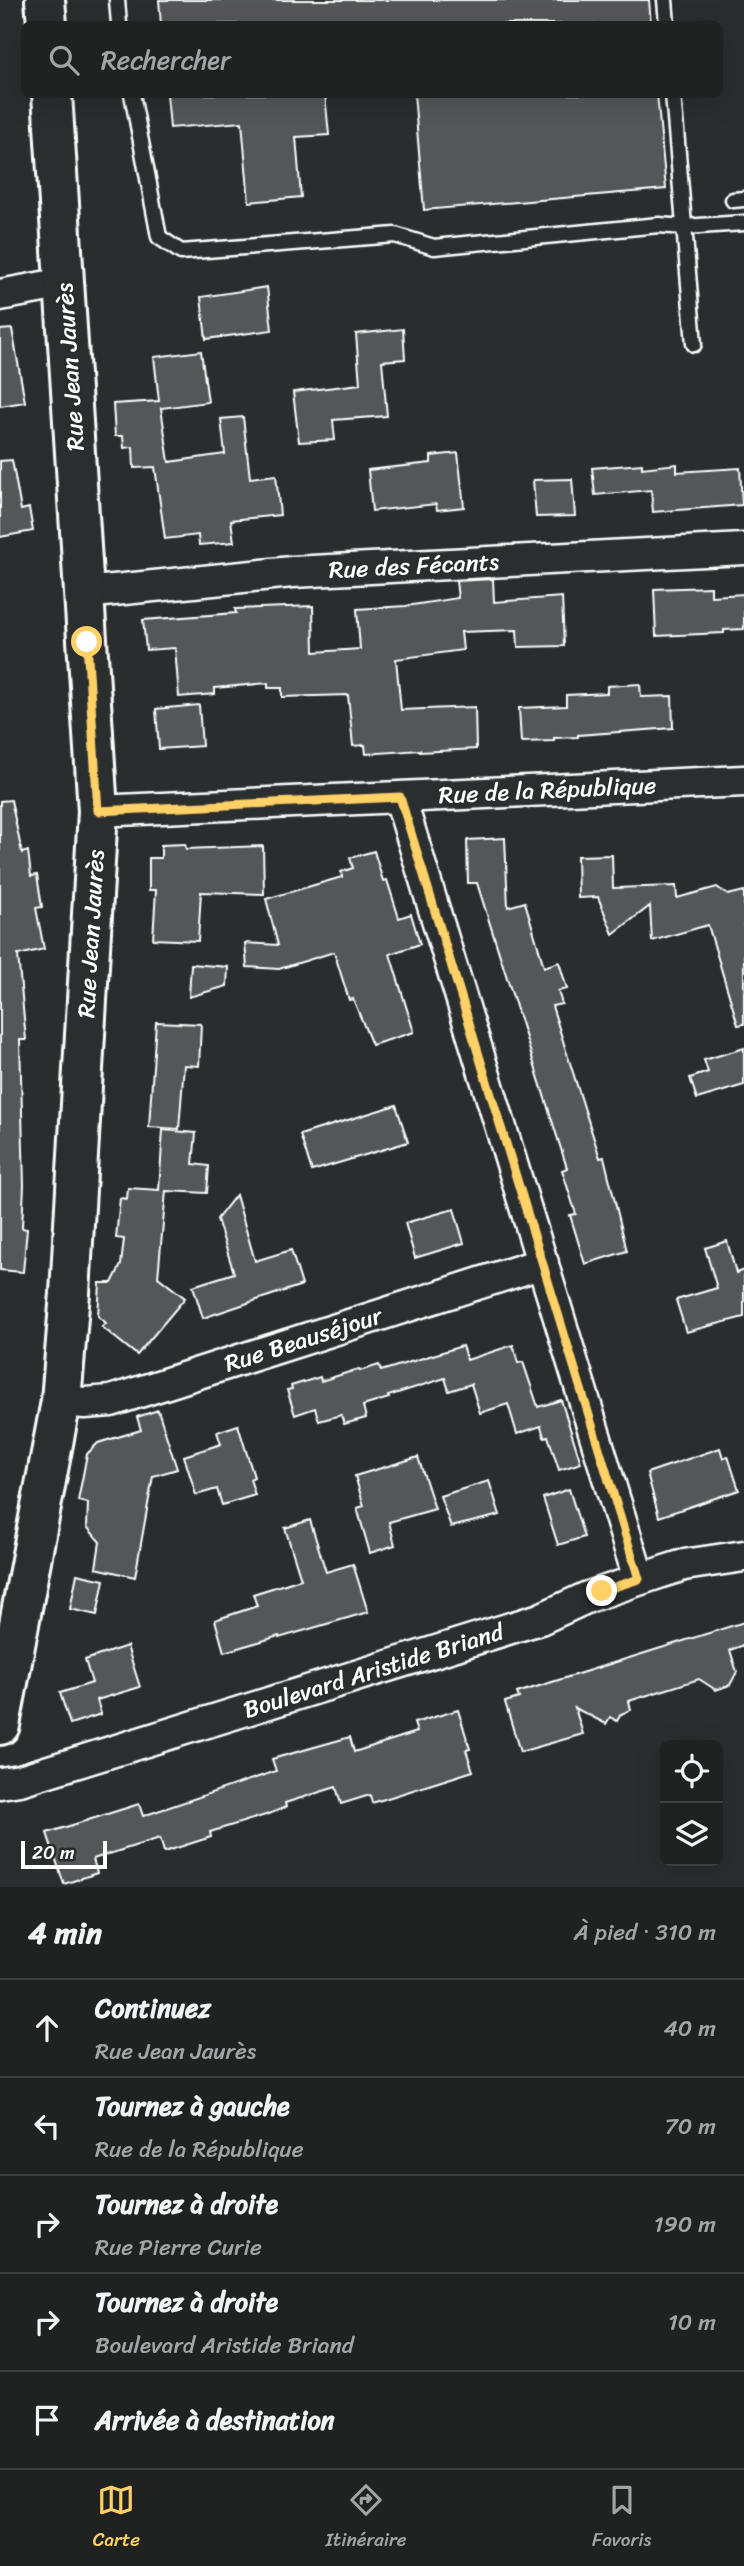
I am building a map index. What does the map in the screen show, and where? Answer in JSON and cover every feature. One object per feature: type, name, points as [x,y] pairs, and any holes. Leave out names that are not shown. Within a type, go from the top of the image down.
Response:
[{"type":"main road","points":[[45,0],[47,21]]},
{"type":"main road","name":"Rue Jean Jaurès","points":[[0,1725],[61,1401],[70,1293],[98,811],[52,98]]},
{"type":"street","points":[[0,295],[65,284]]},
{"type":"street","name":"Rue des Fécants","points":[[85,593],[292,572],[744,549]]},
{"type":"street","name":"Rue de la République","points":[[98,811],[744,781]]},
{"type":"street","points":[[400,797],[639,1579]]},
{"type":"street","name":"Rue Beauséjour","points":[[61,1401],[85,1404],[111,1401],[543,1263]]},
{"type":"street","name":"Boulevard Aristide Briand","points":[[0,1783],[20,1780],[540,1619],[588,1597],[684,1565],[744,1556]]},
{"type":"lane","points":[[117,0],[119,21]]},
{"type":"lane","points":[[665,0],[667,21]]},
{"type":"lane","points":[[133,98],[159,237],[181,252],[396,235],[434,247],[659,225],[684,227],[744,223]]},
{"type":"lane","points":[[673,98],[694,344]]},
{"type":"building","points":[[159,0],[649,0],[651,21],[161,21]]},
{"type":"building","points":[[167,98],[325,98],[329,135],[296,137],[301,197],[249,202],[242,122],[170,128]]},
{"type":"building","points":[[414,98],[657,98],[666,189],[424,210]]},
{"type":"building","points":[[267,287],[272,330],[206,339],[201,297]]},
{"type":"building","points":[[12,329],[25,402],[0,406],[0,330]]},
{"type":"building","points":[[403,329],[405,359],[382,361],[387,416],[333,420],[335,440],[299,442],[293,392],[360,384],[356,334]]},
{"type":"building","points":[[201,351],[208,402],[161,408],[169,462],[225,454],[221,419],[243,417],[250,478],[276,475],[280,515],[231,520],[234,542],[199,545],[198,535],[165,539],[155,467],[134,468],[133,447],[124,448],[123,436],[115,436],[113,404],[159,401],[154,357]]},
{"type":"building","points":[[458,453],[464,507],[437,510],[436,504],[372,511],[368,470],[431,463],[431,456]]},
{"type":"building","points":[[12,460],[21,510],[29,508],[33,531],[0,537],[0,461]]},
{"type":"building","points":[[642,464],[642,468],[677,464],[677,472],[740,468],[742,505],[653,512],[651,490],[595,495],[592,468]]},
{"type":"building","points":[[572,479],[575,516],[536,517],[533,480]]},
{"type":"building","points":[[493,579],[494,602],[562,597],[564,646],[518,647],[517,630],[461,632],[463,650],[396,659],[401,710],[475,707],[476,749],[366,754],[365,745],[353,746],[348,695],[282,697],[282,688],[268,688],[268,683],[215,688],[215,694],[179,697],[175,648],[146,650],[143,620],[236,613],[235,609],[313,606],[314,652],[360,649],[357,609],[406,606],[458,598],[456,581]]},
{"type":"building","points":[[711,587],[711,596],[744,594],[744,629],[724,630],[724,633],[656,636],[654,589]]},
{"type":"building","points":[[640,684],[641,697],[672,696],[673,728],[521,742],[519,708],[566,706],[566,695],[607,693],[607,686]]},
{"type":"building","points":[[199,705],[202,746],[159,749],[156,709]]},
{"type":"building","points":[[11,800],[22,853],[28,851],[31,876],[37,875],[42,907],[36,908],[44,949],[18,955],[26,1040],[20,1040],[24,1185],[22,1228],[27,1229],[23,1272],[0,1270],[0,801]]},
{"type":"building","points":[[505,838],[508,907],[525,902],[544,967],[559,962],[567,989],[558,991],[562,1004],[552,1006],[600,1158],[604,1157],[627,1251],[585,1264],[570,1215],[576,1214],[562,1170],[567,1168],[477,883],[468,883],[467,840]]},
{"type":"building","points":[[185,844],[186,849],[263,846],[264,894],[201,892],[198,941],[153,939],[156,890],[149,890],[149,858],[161,858],[161,845]]},
{"type":"building","points":[[374,851],[399,918],[411,914],[420,944],[390,954],[414,1032],[372,1045],[353,999],[349,1000],[334,952],[279,969],[247,967],[245,943],[278,945],[266,899],[342,877],[341,872],[353,868],[350,858]]},
{"type":"building","points":[[612,855],[613,888],[676,886],[677,898],[717,887],[728,895],[744,891],[744,1024],[738,1025],[708,925],[652,941],[650,906],[613,934],[598,897],[578,898],[577,856]]},
{"type":"building","points":[[191,964],[228,967],[227,986],[189,997]]},
{"type":"building","points":[[156,1022],[201,1024],[199,1066],[184,1065],[179,1129],[149,1127]]},
{"type":"building","points":[[744,1048],[744,1085],[697,1099],[690,1078],[708,1072],[704,1060]]},
{"type":"building","points":[[396,1105],[408,1142],[312,1171],[300,1135]]},
{"type":"building","points":[[163,1130],[196,1133],[193,1164],[209,1166],[207,1193],[166,1191],[158,1277],[185,1298],[137,1355],[102,1327],[106,1323],[98,1316],[100,1283],[112,1283],[121,1265],[124,1239],[116,1238],[120,1198],[127,1199],[128,1188],[159,1190]]},
{"type":"building","points":[[236,1195],[255,1261],[291,1250],[302,1285],[203,1318],[193,1286],[234,1273],[217,1219]]},
{"type":"building","points":[[454,1209],[464,1243],[415,1258],[405,1223]]},
{"type":"building","points":[[727,1241],[736,1273],[744,1270],[744,1317],[686,1332],[676,1300],[717,1288],[705,1248]]},
{"type":"building","points":[[513,1345],[518,1363],[523,1362],[538,1407],[561,1400],[581,1463],[559,1470],[548,1436],[544,1437],[541,1426],[517,1434],[508,1404],[480,1413],[471,1384],[449,1391],[445,1378],[363,1406],[366,1418],[344,1424],[341,1415],[319,1421],[315,1408],[295,1415],[287,1390],[292,1389],[291,1386],[320,1377],[321,1381],[379,1365],[381,1371],[462,1346],[467,1360]]},
{"type":"building","points":[[158,1410],[177,1469],[153,1476],[135,1577],[96,1568],[100,1542],[87,1527],[88,1503],[78,1501],[87,1454],[98,1443],[141,1430],[137,1417]]},
{"type":"building","points":[[238,1425],[254,1477],[250,1479],[255,1495],[222,1505],[217,1489],[196,1495],[184,1456],[221,1444],[217,1432]]},
{"type":"building","points":[[720,1448],[723,1458],[728,1456],[739,1490],[659,1517],[647,1473]]},
{"type":"building","points":[[418,1457],[435,1509],[389,1522],[395,1545],[370,1553],[357,1508],[364,1506],[355,1476]]},
{"type":"building","points":[[489,1481],[500,1515],[451,1527],[440,1496]]},
{"type":"building","points":[[569,1489],[584,1537],[558,1545],[543,1498]]},
{"type":"building","points":[[310,1520],[326,1572],[353,1564],[368,1612],[224,1652],[215,1620],[257,1606],[253,1594],[301,1579],[285,1528]]},
{"type":"building","points":[[77,1574],[104,1580],[97,1615],[70,1609]]},
{"type":"building","points":[[744,1622],[744,1645],[730,1650],[737,1672],[730,1685],[716,1690],[699,1679],[629,1701],[631,1710],[621,1714],[617,1721],[610,1717],[606,1724],[575,1708],[583,1734],[520,1752],[505,1702],[519,1698],[517,1693]]},
{"type":"building","points":[[127,1646],[140,1687],[97,1700],[101,1714],[70,1724],[60,1693],[92,1683],[85,1660]]},
{"type":"building","points":[[458,1710],[470,1749],[466,1750],[473,1771],[372,1803],[370,1795],[341,1804],[336,1787],[285,1803],[286,1807],[269,1814],[210,1832],[211,1837],[164,1852],[160,1838],[93,1859],[97,1873],[64,1884],[47,1833],[139,1804],[143,1816],[276,1771],[272,1759],[350,1737],[354,1752],[417,1732],[414,1723]]},
{"type":"route","points":[[87,642],[98,811],[400,797],[639,1579],[602,1591]]}]
